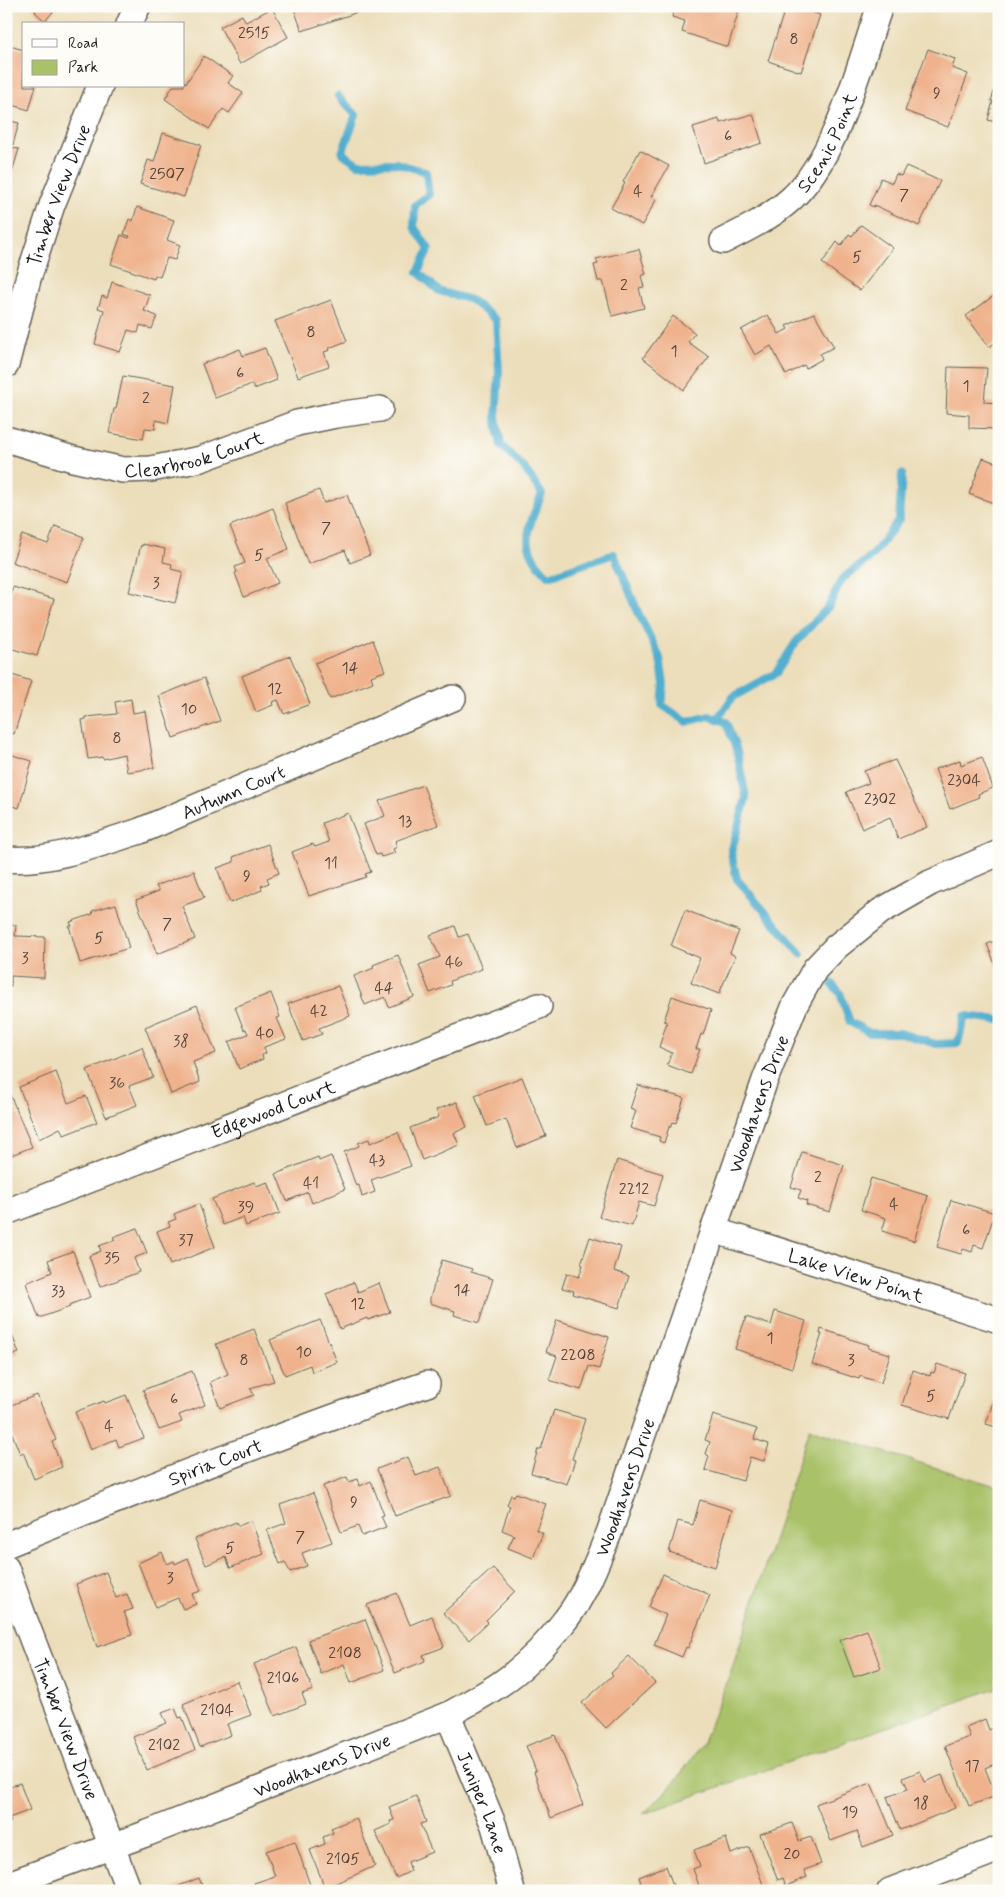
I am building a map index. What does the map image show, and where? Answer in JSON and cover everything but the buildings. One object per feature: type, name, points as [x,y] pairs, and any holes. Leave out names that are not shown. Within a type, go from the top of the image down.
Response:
[{"type":"street","points":[[130,22],[138,6]]},
{"type":"street","name":"Scenic Point","points":[[723,241],[755,226],[790,199],[816,168],[836,129],[880,6]]},
{"type":"street","name":"Timber View Drive","points":[[6,365],[28,279],[52,205],[99,88]]},
{"type":"street","name":"Clearbrook Court","points":[[6,439],[73,459],[123,470],[151,469],[201,459],[297,424],[336,415],[380,409]]},
{"type":"street","name":"Autumn Court","points":[[6,859],[39,858],[89,847],[140,831],[453,698]]},
{"type":"street","name":"Woodhavens Drive","points":[[6,1885],[448,1715],[492,1690],[520,1668],[567,1618],[589,1580],[609,1533],[765,1080],[796,1005],[815,969],[836,947],[882,911],[930,883],[999,853]]},
{"type":"street","name":"Edgewood Court","points":[[6,1212],[539,1006]]},
{"type":"street","name":"Lake View Point","points":[[713,1230],[999,1320]]},
{"type":"street","name":"Spiria Court","points":[[6,1546],[155,1484],[354,1409],[427,1384]]},
{"type":"street","name":"Timber View Drive","points":[[6,1568],[130,1891]]},
{"type":"street","name":"Juniper Lane","points":[[448,1715],[494,1826],[512,1891]]},
{"type":"street","points":[[890,1891],[999,1849]]},
{"type":"green space","points":[[809,1429],[999,1487],[999,1687],[643,1814],[674,1783],[702,1745],[731,1672]]},
{"type":"waterway","points":[[338,96],[356,115],[342,153],[358,164],[396,163],[426,172],[429,195],[415,205],[414,227],[429,249],[418,272],[439,291],[471,300],[496,320],[499,373],[496,417],[501,445],[525,469],[542,494],[529,528],[529,547],[533,556],[539,566],[549,576],[614,554],[638,612],[660,658],[664,684],[662,705],[687,722],[709,716],[726,722],[737,751],[746,798],[731,853],[737,879],[801,954]]},
{"type":"waterway","points":[[717,719],[733,697],[776,673],[796,642],[829,606],[842,579],[872,556],[899,520],[902,474]]},
{"type":"waterway","points":[[831,983],[840,993],[850,1022],[870,1033],[900,1033],[936,1044],[958,1043],[965,1016],[999,1020]]}]
